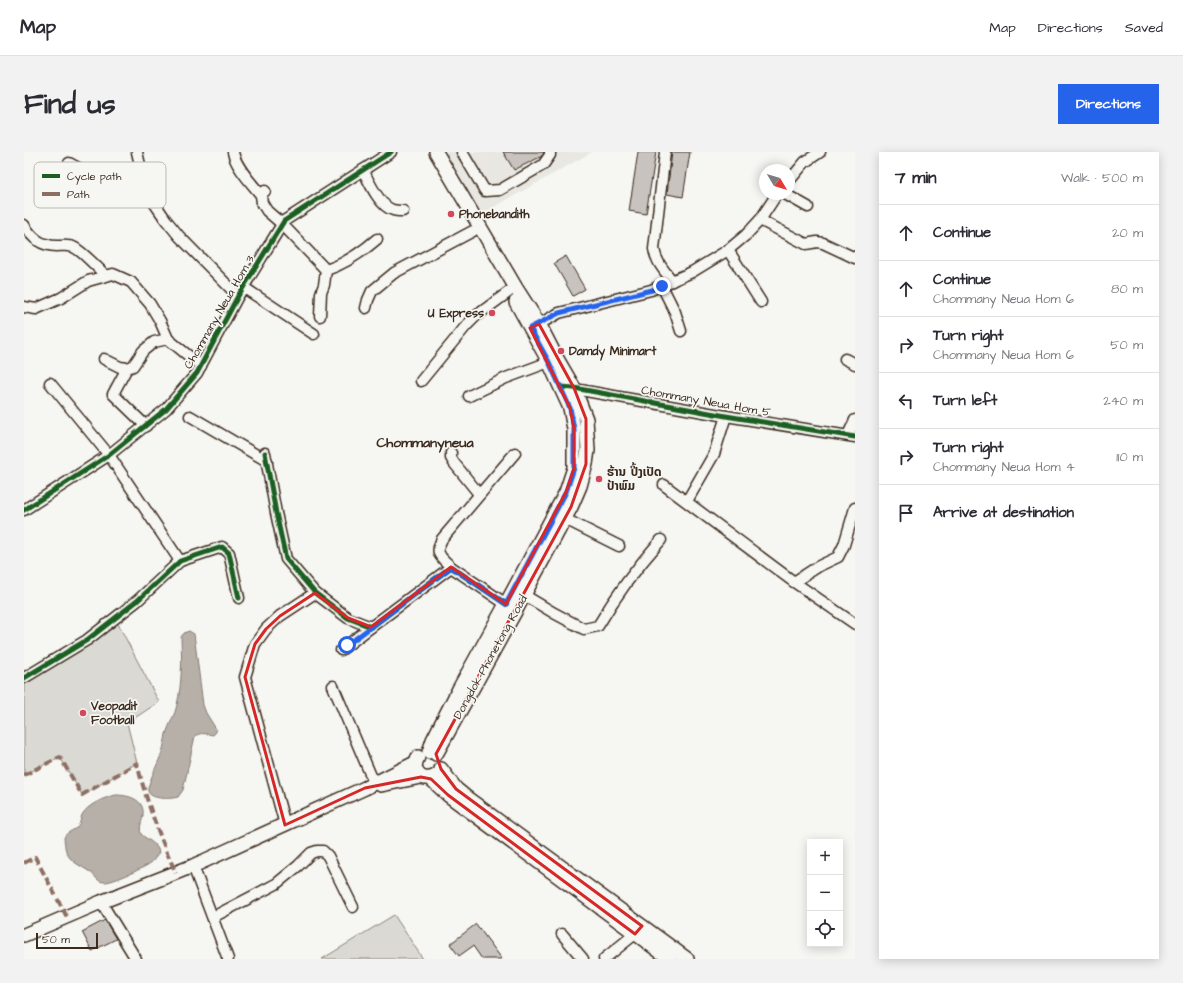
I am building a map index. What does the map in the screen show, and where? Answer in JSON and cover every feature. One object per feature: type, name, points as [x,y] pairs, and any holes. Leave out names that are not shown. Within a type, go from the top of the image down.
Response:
[{"type":"main road","name":"Dongdok-Phonetong Road","points":[[427,152],[510,291],[556,357],[568,387],[586,419],[588,450],[580,486],[564,519],[519,592],[506,604],[459,689],[433,740],[432,753]]},
{"type":"main road","name":"Dongdok-Phonetong Road","points":[[432,753],[519,592],[566,492],[574,468],[574,429],[568,387],[549,362],[535,326],[516,288],[436,152]]},
{"type":"main road","name":"Dongdok-Phonetong Road","points":[[370,786],[415,763],[422,753],[432,753]]},
{"type":"main road","points":[[24,935],[101,902],[193,866],[370,786],[435,777],[439,773],[442,763],[440,758],[432,753]]},
{"type":"main road","points":[[415,763],[416,770],[448,795],[639,930],[687,959]]},
{"type":"main road","points":[[441,768],[456,789],[639,930],[670,959]]},
{"type":"street","points":[[137,152],[139,162]]},
{"type":"street","points":[[233,152],[233,156],[237,164],[263,193],[262,203],[267,211],[282,224],[326,270]]},
{"type":"street","name":"Chommany Neua Hom 3","points":[[24,510],[109,455],[166,409],[197,373],[240,291],[282,224],[290,217],[391,152]]},
{"type":"street","points":[[462,152],[485,191],[500,190],[543,165],[550,155],[550,152]]},
{"type":"street","points":[[664,152],[654,249],[659,264],[672,281]]},
{"type":"street","points":[[795,174],[806,162],[820,152]]},
{"type":"street","points":[[363,170],[383,204],[392,210],[403,211]]},
{"type":"street","points":[[535,326],[559,313],[652,290],[692,272],[728,250],[746,235],[760,220],[774,200]]},
{"type":"street","points":[[795,200],[808,207]]},
{"type":"street","points":[[158,208],[179,236],[240,291],[314,334]]},
{"type":"street","points":[[760,220],[806,244],[817,242],[823,243],[855,258]]},
{"type":"street","points":[[24,225],[37,241],[50,246],[73,247],[106,276]]},
{"type":"street","points":[[366,308],[372,291],[394,273],[474,231]]},
{"type":"street","points":[[326,270],[338,266],[355,256],[376,239]]},
{"type":"street","points":[[728,250],[761,302]]},
{"type":"street","points":[[320,316],[321,293],[324,285],[326,270]]},
{"type":"street","points":[[24,307],[36,310],[61,298],[88,281],[113,274],[131,282],[150,304],[168,339],[201,366]]},
{"type":"street","points":[[662,286],[681,331]]},
{"type":"street","points":[[421,381],[466,326],[476,316],[510,291]]},
{"type":"street","points":[[104,359],[120,367],[127,368],[133,366],[143,351],[154,342],[168,339]]},
{"type":"street","points":[[845,359],[855,364]]},
{"type":"street","points":[[469,396],[506,378],[549,362]]},
{"type":"street","points":[[127,368],[113,394],[146,426]]},
{"type":"street","points":[[50,383],[109,455],[180,561]]},
{"type":"street","name":"Chommany Neua Hom 5","points":[[568,387],[726,416],[852,436]]},
{"type":"street","points":[[190,416],[266,457],[286,560],[315,593],[348,618],[371,627]]},
{"type":"street","points":[[687,502],[714,454],[726,416]]},
{"type":"street","points":[[852,436],[855,420]]},
{"type":"street","points":[[451,453],[451,458],[454,463],[479,494]]},
{"type":"street","points":[[506,604],[451,567],[438,552],[438,547],[442,539],[515,453]]},
{"type":"street","points":[[664,485],[794,582],[855,624]]},
{"type":"street","points":[[794,582],[819,566],[838,557],[844,545],[855,508]]},
{"type":"street","points":[[564,519],[619,546]]},
{"type":"street","points":[[519,592],[584,629],[598,626],[648,554],[661,540]]},
{"type":"street","points":[[24,678],[86,640],[137,601],[180,561],[222,547],[229,554],[239,598]]},
{"type":"street","points":[[341,650],[451,567]]},
{"type":"street","points":[[285,825],[245,677],[255,644],[266,629],[280,616],[315,593]]},
{"type":"street","points":[[333,686],[370,786]]},
{"type":"street","points":[[213,917],[276,884],[311,853],[317,850],[323,851],[328,856],[353,907]]},
{"type":"street","points":[[193,866],[228,959]]},
{"type":"street","points":[[101,902],[136,959]]},
{"type":"street","points":[[604,959],[639,930]]},
{"type":"street","points":[[562,934],[583,959]]},
{"type":"highlighted area","points":[[539,324],[574,388],[586,419],[586,464],[571,507],[436,754],[441,769],[456,789],[642,926],[635,934],[448,795],[431,779],[421,777],[365,788],[285,825],[245,677],[255,644],[266,629],[280,616],[315,593],[348,618],[371,627],[451,567],[506,604],[566,492],[574,468],[574,429],[570,408],[530,328]]},
{"type":"shaded area","points":[[442,152],[592,152],[478,216]]},
{"type":"shaded area","name":"Veopadit Football","points":[[115,618],[159,702],[127,723],[137,763],[82,795],[60,757],[24,775],[24,678]]},
{"type":"shaded area","points":[[189,631],[194,634],[203,705],[216,729],[216,732],[213,735],[201,734],[195,736],[183,790],[178,797],[157,797],[150,794],[148,788],[162,752],[167,730],[176,709],[181,680],[181,638],[184,633]]},
{"type":"shaded area","points":[[116,795],[135,799],[141,805],[143,815],[140,827],[141,834],[154,844],[159,852],[152,862],[143,867],[114,880],[102,882],[68,856],[64,838],[78,826],[84,811],[102,800]]},
{"type":"shaded area","points":[[394,915],[423,959],[322,959]]},
{"type":"building","points":[[503,152],[544,153],[542,156],[514,170]]},
{"type":"building","points":[[638,152],[656,152],[646,214],[629,211]]},
{"type":"building","points":[[672,152],[690,152],[683,197],[667,194]]},
{"type":"building","points":[[566,256],[585,289],[573,296],[554,263]]},
{"type":"building","points":[[105,920],[116,939],[92,951],[82,932]]},
{"type":"building","points":[[476,924],[502,959],[482,959],[473,946],[459,956],[450,944]]},
{"type":"marked path","points":[[24,775],[60,757],[82,795],[137,763],[154,819],[176,873]]},
{"type":"marked path","points":[[24,863],[35,857],[67,917]]},
{"type":"cycle path","points":[[24,510],[109,455],[166,409],[197,373],[238,296],[284,221],[391,152]]},
{"type":"cycle path","points":[[561,387],[855,437]]},
{"type":"cycle path","points":[[265,453],[286,559],[315,593],[348,618],[371,627],[451,567],[506,604]]},
{"type":"cycle path","points":[[24,678],[87,640],[137,601],[180,561],[222,547],[229,553],[239,598]]},
{"type":"place","name":"Phonebandith","points":[[451,214]]},
{"type":"place","name":"U Express","points":[[492,313]]},
{"type":"place","name":"Damdy Minimart","points":[[561,351]]},
{"type":"place","name":"ຮ້ານ ປີ້ງເປັດ ປ້າພົມ","points":[[599,479]]},
{"type":"place","name":"Veopadit Football","points":[[83,713]]},
{"type":"district","name":"Chommanyneua","points":[[425,442]]},
{"type":"route","points":[[347,645],[451,567],[506,604],[566,492],[574,468],[574,429],[570,408],[549,362],[530,328],[559,313],[652,290],[662,286]]}]
